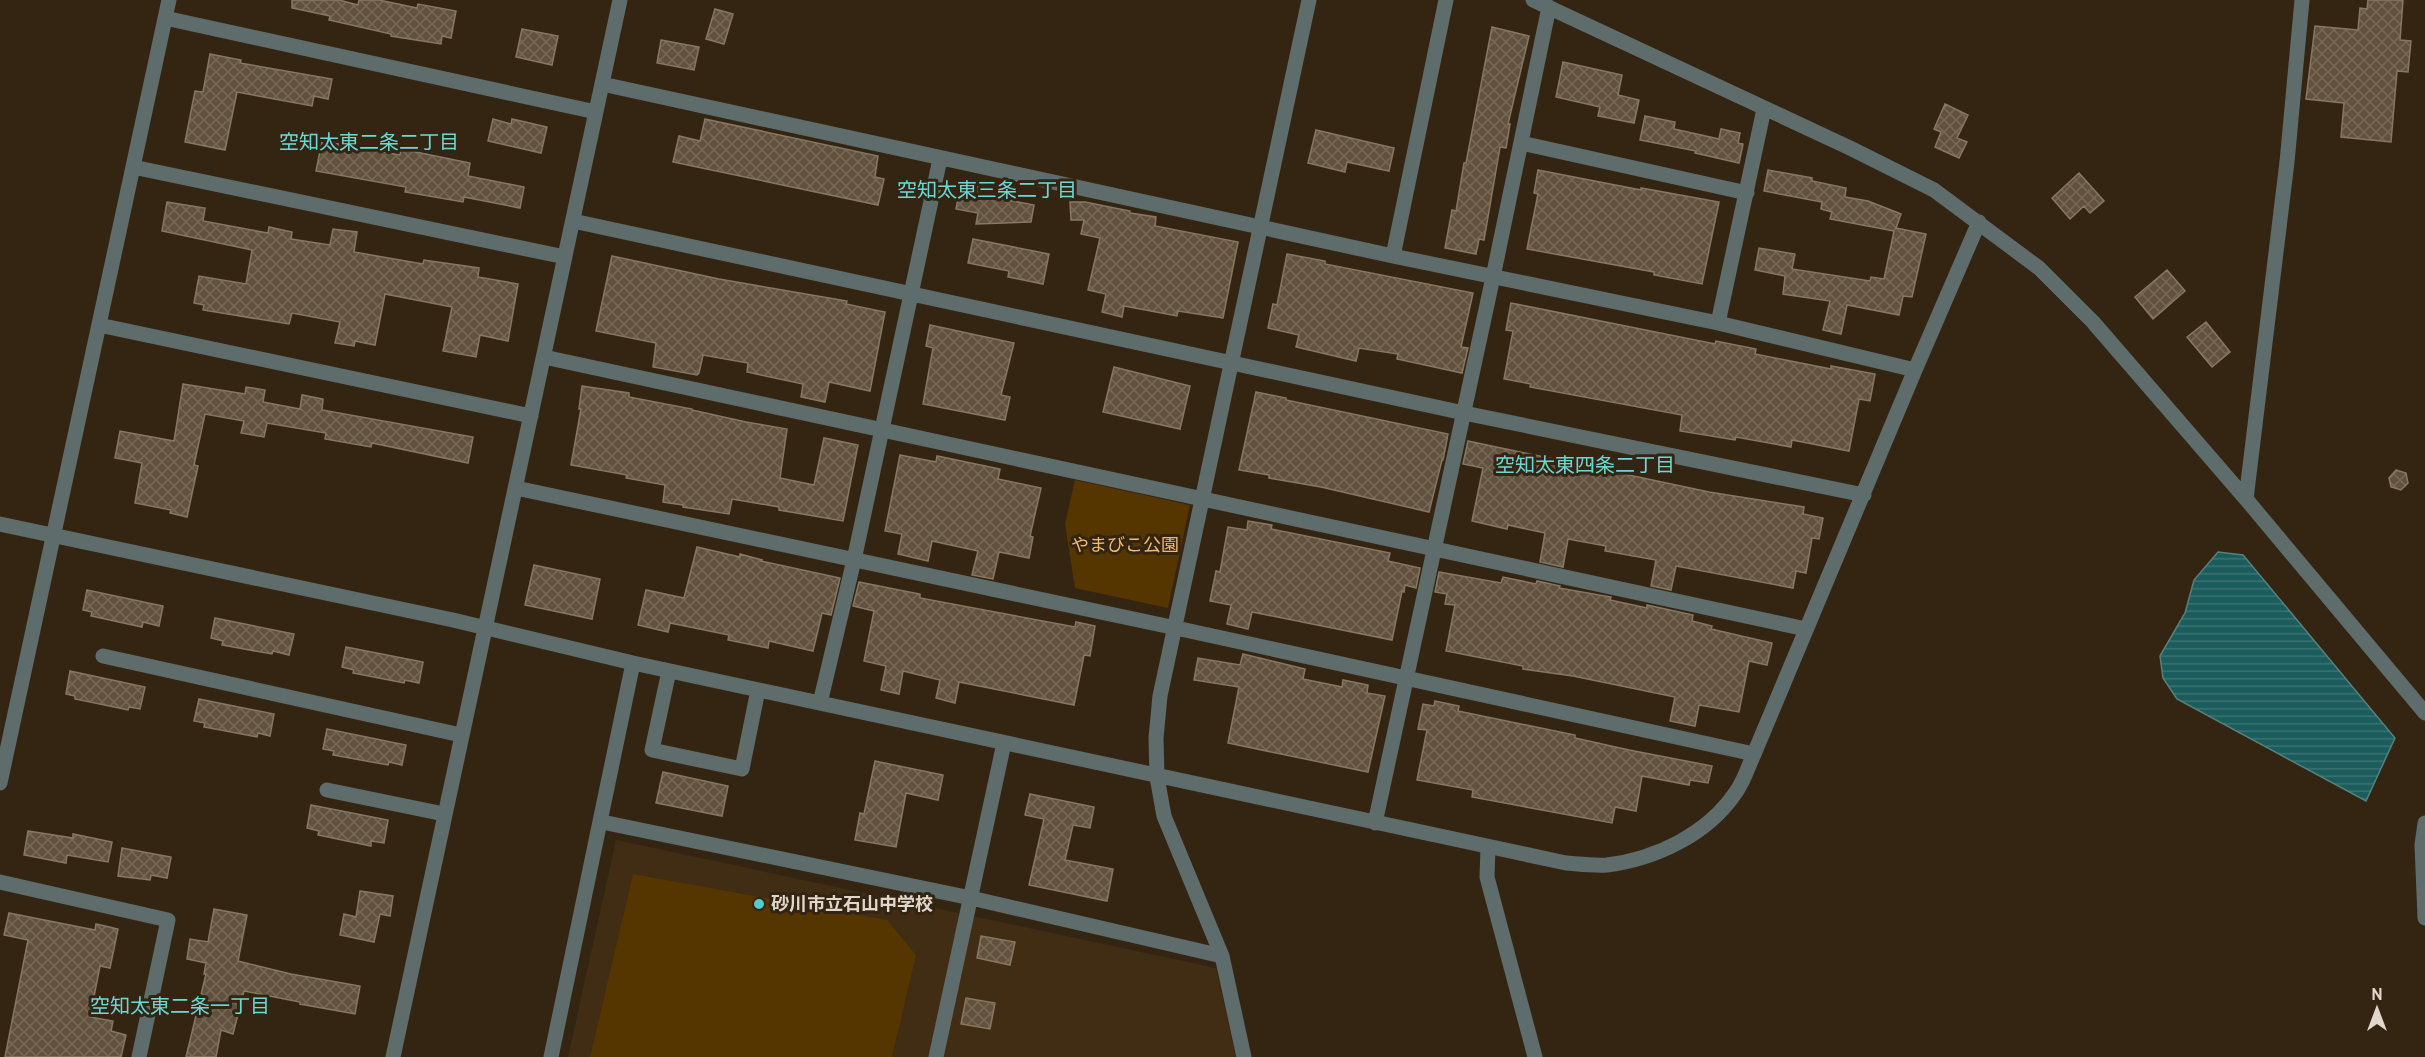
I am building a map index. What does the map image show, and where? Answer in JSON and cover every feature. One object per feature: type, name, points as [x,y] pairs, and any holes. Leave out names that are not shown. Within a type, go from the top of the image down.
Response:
[{"type":"street","points":[[0,783],[169,0]]},
{"type":"street","points":[[393,1057],[620,0]]},
{"type":"street","points":[[1244,1057],[1222,956],[1164,816],[1157,777],[1156,738],[1160,696],[1309,0]]},
{"type":"street","points":[[1393,256],[1446,0]]},
{"type":"street","points":[[1533,0],[1850,148],[1934,190],[2039,268],[2093,322],[2246,499],[2425,713]]},
{"type":"street","points":[[2246,499],[2287,162],[2302,0]]},
{"type":"street","points":[[1375,823],[1549,7]]},
{"type":"street","points":[[165,18],[596,112]]},
{"type":"street","points":[[602,84],[1261,228],[1718,323],[1915,370]]},
{"type":"street","points":[[1718,323],[1764,109]]},
{"type":"street","points":[[1521,143],[1747,193]]},
{"type":"street","points":[[820,703],[883,429],[940,159]]},
{"type":"street","points":[[133,168],[565,257]]},
{"type":"street","points":[[573,221],[1464,413],[1864,495]]},
{"type":"street","points":[[0,524],[484,627],[633,663],[1157,777],[1566,863],[1606,865],[1649,856],[1684,841],[1714,816],[1736,792],[1979,222]]},
{"type":"street","points":[[99,325],[531,416]]},
{"type":"street","points":[[544,357],[1806,629]]},
{"type":"street","points":[[516,488],[1754,754]]},
{"type":"street","points":[[103,656],[461,735]]},
{"type":"street","points":[[551,1057],[602,822],[633,663]]},
{"type":"street","points":[[669,671],[652,750],[730,767],[742,769],[758,690]]},
{"type":"street","points":[[936,1057],[1004,743]]},
{"type":"street","points":[[327,790],[444,814]]},
{"type":"street","points":[[602,822],[971,898],[1222,956]]},
{"type":"street","points":[[2425,823],[2422,845],[2425,918]]},
{"type":"street","points":[[1488,847],[1487,877],[1535,1057]]},
{"type":"street","points":[[0,882],[168,920],[139,1057]]},
{"type":"shaded area","name":"砂川市立石山中学校","points":[[616,840],[1216,968],[1236,1057],[568,1057]]},
{"type":"green space","name":"やまびこ公園","points":[[1075,480],[1190,505],[1168,608],[1075,588],[1065,524]]},
{"type":"green space","points":[[633,874],[887,920],[916,955],[892,1057],[590,1057]]},
{"type":"water","points":[[2218,552],[2243,555],[2395,738],[2366,801],[2177,699],[2163,678],[2160,656],[2185,613],[2194,580]]},
{"type":"building","points":[[292,0],[339,0],[358,5],[359,0],[379,0],[417,8],[418,4],[456,11],[451,38],[442,36],[441,44],[391,36],[391,34],[329,20],[330,16],[292,8]]},
{"type":"building","points":[[2368,0],[2403,0],[2400,40],[2411,41],[2408,72],[2397,71],[2391,142],[2341,137],[2344,103],[2306,99],[2315,26],[2358,30],[2360,8],[2367,9]]},
{"type":"building","points":[[715,9],[733,14],[724,44],[706,39]]},
{"type":"building","points":[[1492,27],[1529,36],[1508,124],[1510,124],[1506,148],[1500,147],[1484,240],[1479,239],[1476,254],[1445,248],[1452,210],[1456,211]]},
{"type":"building","points":[[522,29],[558,36],[552,65],[516,57]]},
{"type":"building","points":[[661,40],[699,47],[694,70],[657,63]]},
{"type":"building","points":[[210,54],[241,60],[240,63],[332,79],[328,99],[314,96],[312,106],[237,92],[225,150],[185,142],[195,91],[203,92]]},
{"type":"building","points":[[1563,62],[1622,75],[1618,95],[1639,100],[1634,123],[1598,116],[1600,107],[1556,97]]},
{"type":"building","points":[[1945,104],[1968,115],[1957,138],[1967,142],[1959,158],[1935,147],[1941,132],[1934,129]]},
{"type":"building","points":[[1645,116],[1675,122],[1674,129],[1719,139],[1721,129],[1740,133],[1738,143],[1743,144],[1739,163],[1695,153],[1696,151],[1640,140]]},
{"type":"building","points":[[493,119],[511,124],[512,119],[547,127],[541,153],[488,141]]},
{"type":"building","points":[[705,119],[878,156],[875,177],[884,179],[878,205],[673,162],[679,136],[700,141]]},
{"type":"building","points":[[1316,130],[1394,148],[1389,171],[1347,162],[1345,172],[1308,163]]},
{"type":"building","points":[[322,141],[400,155],[401,149],[470,163],[468,176],[524,187],[520,208],[464,197],[463,202],[405,192],[406,187],[316,171]]},
{"type":"building","points":[[1538,170],[1719,202],[1702,284],[1654,275],[1654,272],[1527,249],[1538,194],[1534,193]]},
{"type":"building","points":[[1768,170],[1812,178],[1812,181],[1846,188],[1845,197],[1868,201],[1901,214],[1896,228],[1926,234],[1912,297],[1903,296],[1899,315],[1847,305],[1841,334],[1823,330],[1830,301],[1783,294],[1785,276],[1755,270],[1759,248],[1795,254],[1792,269],[1870,281],[1871,277],[1884,279],[1894,231],[1830,219],[1832,212],[1821,209],[1822,202],[1764,191]]},
{"type":"building","points":[[2079,173],[2104,201],[2090,213],[2084,206],[2070,219],[2052,198]]},
{"type":"building","points":[[961,183],[1005,191],[1003,199],[1034,205],[1031,222],[976,224],[978,213],[956,209]]},
{"type":"building","points":[[167,202],[205,208],[203,221],[268,233],[269,227],[292,232],[291,239],[330,245],[333,229],[357,232],[354,252],[423,264],[424,260],[479,268],[478,277],[518,284],[508,341],[480,335],[476,357],[443,351],[452,307],[385,294],[375,345],[355,341],[354,346],[335,343],[340,322],[292,313],[289,324],[203,310],[204,305],[194,303],[199,276],[246,284],[252,250],[162,231]]},
{"type":"building","points":[[1070,202],[1085,202],[1156,217],[1155,226],[1238,242],[1223,318],[1178,311],[1177,316],[1124,306],[1122,317],[1102,312],[1106,294],[1088,290],[1100,238],[1081,234],[1084,220],[1071,220]]},
{"type":"building","points":[[973,239],[1049,254],[1043,284],[1008,277],[1009,271],[968,263]]},
{"type":"building","points":[[1287,254],[1325,261],[1325,264],[1473,293],[1461,347],[1468,348],[1462,373],[1397,359],[1398,354],[1359,348],[1356,361],[1296,347],[1299,335],[1268,328],[1273,304],[1277,305]]},
{"type":"building","points":[[612,256],[719,279],[847,301],[846,304],[885,312],[870,391],[829,382],[825,402],[801,397],[803,384],[747,372],[748,363],[703,355],[697,375],[653,367],[656,343],[596,331]]},
{"type":"building","points":[[2167,270],[2185,291],[2153,319],[2135,297]]},
{"type":"building","points":[[1511,303],[1715,344],[1716,341],[1756,349],[1755,354],[1831,369],[1831,366],[1875,374],[1870,401],[1859,399],[1849,451],[1792,440],[1791,447],[1736,437],[1735,440],[1680,431],[1682,415],[1530,387],[1531,384],[1504,379],[1513,331],[1506,330]]},
{"type":"building","points":[[2206,322],[2230,352],[2212,367],[2187,337]]},
{"type":"building","points":[[930,325],[1014,343],[1001,395],[1010,397],[1005,420],[923,404],[933,348],[926,346]]},
{"type":"building","points":[[1114,367],[1190,386],[1180,429],[1103,412]]},
{"type":"building","points":[[183,384],[245,394],[246,387],[265,390],[263,402],[300,409],[302,395],[323,399],[322,410],[473,437],[468,463],[372,443],[371,447],[325,439],[326,433],[267,423],[264,437],[241,433],[244,421],[205,414],[194,465],[198,466],[187,517],[170,513],[171,510],[135,503],[142,463],[115,458],[120,431],[174,441]]},
{"type":"building","points":[[582,386],[629,393],[629,397],[787,429],[780,478],[814,485],[824,438],[858,445],[843,521],[732,499],[729,514],[683,507],[683,505],[663,502],[665,485],[626,478],[627,475],[571,465],[581,409],[579,409]]},
{"type":"building","points":[[1256,392],[1448,434],[1429,512],[1239,470]]},
{"type":"building","points":[[1468,441],[1709,492],[1804,507],[1803,514],[1823,518],[1819,539],[1812,538],[1806,573],[1796,571],[1793,588],[1676,566],[1671,590],[1651,586],[1656,560],[1605,551],[1606,546],[1568,539],[1563,567],[1540,562],[1545,533],[1508,525],[1507,529],[1472,521],[1483,468],[1463,464]]},
{"type":"building","points":[[900,455],[936,462],[937,456],[1000,469],[998,479],[1041,488],[1030,536],[1033,537],[1029,558],[999,552],[993,579],[972,575],[978,551],[932,541],[928,561],[898,554],[902,534],[885,531]]},
{"type":"building","points":[[2396,470],[2406,473],[2408,483],[2401,490],[2391,487],[2389,478]]},
{"type":"building","points":[[1248,521],[1272,525],[1271,529],[1390,553],[1388,561],[1420,568],[1416,588],[1405,585],[1404,592],[1402,591],[1392,640],[1252,612],[1248,629],[1227,624],[1231,605],[1210,601],[1216,571],[1220,572],[1228,527],[1247,530]]},
{"type":"building","points":[[697,547],[740,557],[740,554],[761,561],[840,578],[831,615],[822,613],[813,651],[769,641],[768,648],[728,640],[729,635],[670,623],[668,632],[638,625],[646,590],[684,598]]},
{"type":"building","points":[[534,565],[600,579],[592,619],[525,605]]},
{"type":"building","points":[[1439,572],[1501,583],[1503,577],[1536,584],[1537,581],[1560,586],[1559,588],[1611,597],[1610,600],[1693,615],[1692,621],[1712,626],[1711,629],[1772,643],[1767,665],[1749,661],[1739,712],[1699,705],[1695,726],[1670,721],[1675,697],[1573,676],[1523,669],[1523,666],[1446,651],[1455,605],[1445,604],[1447,594],[1435,592]]},
{"type":"building","points":[[859,582],[920,594],[920,598],[1075,627],[1076,622],[1095,626],[1090,656],[1084,655],[1074,705],[959,682],[955,703],[936,698],[940,680],[903,671],[899,694],[881,690],[886,666],[864,661],[874,611],[853,606]]},
{"type":"building","points":[[87,590],[163,606],[159,626],[143,622],[142,627],[91,616],[92,612],[83,610]]},
{"type":"building","points":[[215,618],[294,634],[289,655],[222,645],[223,641],[211,638]]},
{"type":"building","points":[[346,647],[423,662],[419,683],[405,680],[404,683],[353,673],[354,670],[342,667]]},
{"type":"building","points":[[1243,654],[1305,669],[1303,679],[1342,687],[1343,680],[1368,685],[1367,693],[1385,696],[1368,772],[1228,743],[1239,687],[1194,680],[1198,658],[1240,665]]},
{"type":"building","points":[[70,671],[145,687],[140,709],[129,707],[128,710],[75,699],[75,696],[66,694]]},
{"type":"building","points":[[199,699],[274,714],[270,736],[258,733],[257,737],[204,727],[205,723],[194,721]]},
{"type":"building","points":[[1435,701],[1459,706],[1458,711],[1575,735],[1575,738],[1629,750],[1712,766],[1708,783],[1690,780],[1689,785],[1642,776],[1636,811],[1615,807],[1612,823],[1472,797],[1473,790],[1417,780],[1427,730],[1418,729],[1423,704],[1434,706]]},
{"type":"building","points":[[327,729],[406,745],[402,765],[389,762],[388,765],[333,755],[334,751],[323,749]]},
{"type":"building","points":[[875,761],[943,775],[938,800],[906,793],[896,847],[855,840],[860,813],[864,814]]},
{"type":"building","points":[[663,772],[728,786],[722,816],[656,803]]},
{"type":"building","points":[[1030,794],[1094,807],[1090,828],[1073,825],[1065,860],[1113,869],[1107,901],[1029,885],[1044,819],[1025,815]]},
{"type":"building","points":[[311,805],[388,820],[384,843],[371,841],[371,846],[318,835],[319,831],[307,828]]},
{"type":"building","points":[[28,831],[73,838],[73,834],[112,842],[108,862],[67,855],[66,863],[24,855]]},
{"type":"building","points":[[122,848],[171,857],[167,878],[151,875],[150,880],[118,876]]},
{"type":"building","points":[[360,891],[393,896],[390,916],[380,914],[374,942],[340,935],[344,914],[356,917]]},
{"type":"building","points":[[214,909],[247,915],[238,961],[291,974],[360,986],[355,1014],[244,991],[233,1034],[221,1030],[216,1057],[186,1057],[206,974],[204,974],[206,963],[187,959],[190,939],[208,942]]},
{"type":"building","points":[[9,913],[95,930],[96,924],[118,929],[110,968],[100,966],[90,1017],[113,1021],[111,1031],[126,1035],[121,1057],[5,1057],[28,940],[4,935]]},
{"type":"building","points":[[981,936],[1015,942],[1010,965],[977,958]]},
{"type":"building","points":[[966,998],[995,1003],[990,1029],[961,1024]]},
{"type":"place","name":"砂川市立石山中学校","points":[[759,904]]},
{"type":"district","name":"空知太東二条二丁目","points":[[369,142]]},
{"type":"district","name":"空知太東三条二丁目","points":[[987,190]]},
{"type":"district","name":"空知太東四条二丁目","points":[[1585,465]]},
{"type":"district","name":"空知太東二条一丁目","points":[[180,1006]]}]
